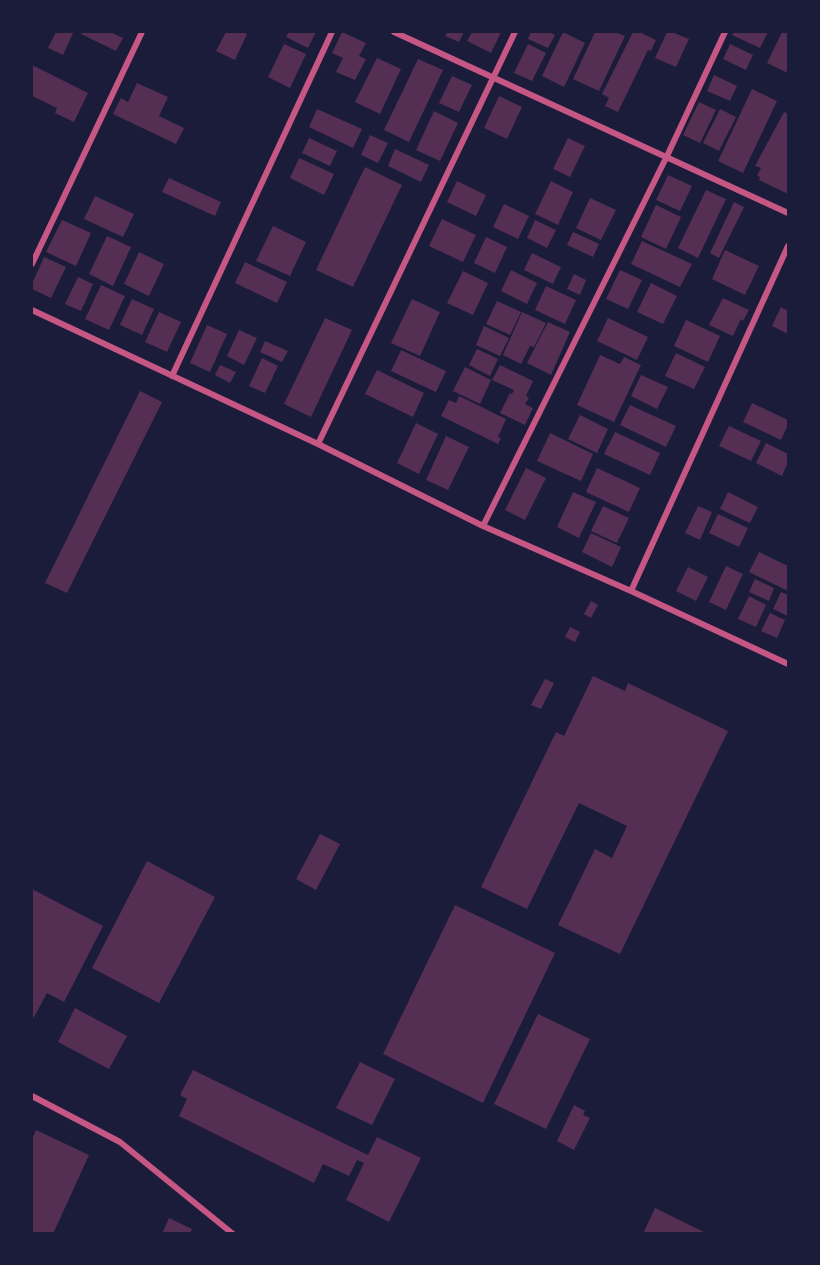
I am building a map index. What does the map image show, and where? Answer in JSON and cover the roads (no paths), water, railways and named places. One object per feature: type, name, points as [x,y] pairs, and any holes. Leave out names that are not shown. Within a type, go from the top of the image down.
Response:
[{"type":"street","points":[[32,264],[142,32]]},
{"type":"street","points":[[172,376],[332,32]]},
{"type":"street","points":[[394,32],[789,213]]},
{"type":"street","points":[[318,444],[515,32]]},
{"type":"street","points":[[483,526],[667,156],[725,32]]},
{"type":"street","points":[[631,591],[789,246]]},
{"type":"street","points":[[32,310],[318,444],[483,526],[789,664]]},
{"type":"street","points":[[32,1096],[120,1142],[233,1233]]}]
